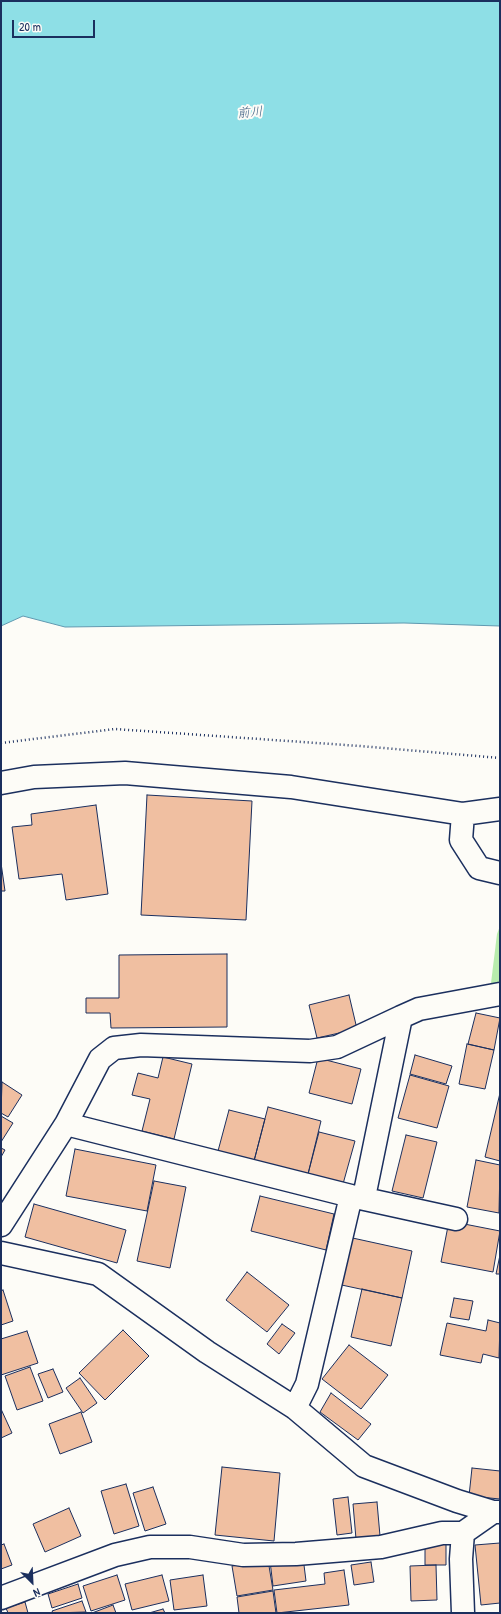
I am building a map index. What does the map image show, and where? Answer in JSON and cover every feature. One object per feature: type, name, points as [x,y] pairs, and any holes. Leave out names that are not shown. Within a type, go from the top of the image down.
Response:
[{"type":"street","points":[[1,783],[34,777],[125,773],[291,787],[463,814],[500,809]]},
{"type":"street","points":[[463,814],[461,840],[480,868],[500,873]]},
{"type":"street","points":[[1,1225],[66,1124],[100,1059],[114,1048],[141,1045],[310,1051],[337,1047],[419,1009],[500,994]]},
{"type":"street","points":[[295,1408],[306,1384],[358,1197],[401,1017]]},
{"type":"street","points":[[66,1124],[358,1197],[456,1219]]},
{"type":"street","points":[[1,1253],[98,1274],[207,1352],[295,1408],[364,1466],[457,1501],[497,1512]]},
{"type":"street","points":[[1,1598],[115,1555],[150,1547],[190,1547],[243,1555],[296,1554],[381,1548],[442,1533],[463,1533],[497,1512]]},
{"type":"street","points":[[463,1533],[460,1559],[463,1613]]},
{"type":"path","points":[[1,743],[115,729],[360,746],[500,758]]},
{"type":"green space","points":[[500,926],[500,983],[491,983],[497,934]]},
{"type":"water","name":"前川","points":[[1,1],[500,1],[500,626],[404,623],[65,627],[23,616],[1,626]]},
{"type":"building","points":[[147,795],[252,801],[246,920],[141,915]]},
{"type":"building","points":[[96,805],[108,894],[66,900],[62,874],[19,879],[12,827],[32,825],[31,814]]},
{"type":"building","points":[[1,863],[5,891],[1,891]]},
{"type":"building","points":[[227,954],[227,1027],[111,1028],[110,1013],[86,1013],[86,998],[119,998],[119,955]]},
{"type":"building","points":[[349,995],[357,1029],[317,1038],[309,1005]]},
{"type":"building","points":[[476,1013],[500,1018],[494,1050],[468,1044]]},
{"type":"building","points":[[467,1044],[494,1050],[485,1089],[459,1084]]},
{"type":"building","points":[[415,1055],[452,1066],[446,1084],[410,1074]]},
{"type":"building","points":[[163,1057],[192,1064],[174,1139],[142,1131],[150,1099],[132,1095],[138,1073],[158,1078]]},
{"type":"building","points":[[318,1058],[361,1069],[352,1104],[309,1093]]},
{"type":"building","points":[[410,1075],[449,1086],[437,1128],[398,1118]]},
{"type":"building","points":[[2,1082],[22,1095],[8,1117],[1,1113]]},
{"type":"building","points":[[500,1093],[500,1161],[485,1157]]},
{"type":"building","points":[[268,1107],[321,1121],[308,1174],[254,1161]]},
{"type":"building","points":[[229,1110],[265,1119],[254,1161],[218,1151]]},
{"type":"building","points":[[1,1116],[13,1123],[1,1142]]},
{"type":"building","points":[[319,1132],[355,1141],[343,1184],[308,1174]]},
{"type":"building","points":[[406,1135],[437,1142],[423,1198],[392,1191]]},
{"type":"building","points":[[1,1148],[5,1150],[1,1157]]},
{"type":"building","points":[[75,1149],[156,1165],[147,1211],[66,1196]]},
{"type":"building","points":[[476,1160],[500,1165],[499,1213],[467,1207]]},
{"type":"building","points":[[154,1181],[186,1187],[170,1268],[137,1261]]},
{"type":"building","points":[[260,1196],[334,1214],[326,1250],[251,1231]]},
{"type":"building","points":[[34,1204],[126,1230],[117,1263],[25,1237]]},
{"type":"building","points":[[449,1221],[500,1231],[493,1272],[441,1262]]},
{"type":"building","points":[[348,1237],[412,1251],[402,1298],[337,1284]]},
{"type":"building","points":[[500,1255],[500,1274],[496,1274]]},
{"type":"building","points":[[247,1272],[289,1305],[267,1332],[226,1300]]},
{"type":"building","points":[[362,1289],[402,1298],[391,1346],[351,1337]]},
{"type":"building","points":[[3,1290],[13,1321],[1,1325],[1,1291]]},
{"type":"building","points":[[454,1298],[473,1301],[469,1320],[450,1317]]},
{"type":"building","points":[[488,1320],[500,1323],[499,1358],[483,1354],[481,1363],[440,1355],[447,1323],[486,1331]]},
{"type":"building","points":[[282,1324],[295,1333],[279,1354],[267,1344]]},
{"type":"building","points":[[123,1330],[149,1356],[105,1400],[79,1373]]},
{"type":"building","points":[[27,1331],[38,1363],[1,1375],[1,1339]]},
{"type":"building","points":[[349,1345],[388,1375],[361,1409],[322,1379]]},
{"type":"building","points":[[30,1367],[43,1401],[17,1410],[5,1376]]},
{"type":"building","points":[[53,1369],[63,1392],[48,1398],[38,1374]]},
{"type":"building","points":[[80,1378],[97,1403],[83,1413],[66,1388]]},
{"type":"building","points":[[331,1393],[371,1424],[358,1440],[320,1412]]},
{"type":"building","points":[[1,1409],[12,1433],[1,1438]]},
{"type":"building","points":[[81,1412],[92,1442],[60,1454],[49,1424]]},
{"type":"building","points":[[222,1467],[280,1473],[274,1541],[215,1535]]},
{"type":"building","points":[[472,1468],[500,1471],[500,1499],[469,1496]]},
{"type":"building","points":[[126,1484],[139,1526],[114,1534],[101,1491]]},
{"type":"building","points":[[153,1487],[166,1524],[145,1531],[133,1493]]},
{"type":"building","points":[[348,1497],[352,1533],[337,1535],[333,1499]]},
{"type":"building","points":[[377,1502],[380,1536],[356,1539],[353,1504]]},
{"type":"building","points":[[69,1508],[81,1536],[45,1552],[33,1524]]},
{"type":"building","points":[[425,1542],[446,1542],[446,1565],[425,1565]]},
{"type":"building","points":[[500,1543],[500,1603],[481,1605],[475,1545]]},
{"type":"building","points":[[4,1544],[12,1565],[1,1569],[1,1545]]},
{"type":"building","points":[[303,1557],[306,1581],[273,1586],[270,1561]]},
{"type":"building","points":[[268,1560],[273,1590],[237,1596],[232,1566]]},
{"type":"building","points":[[371,1562],[374,1582],[354,1585],[351,1565]]},
{"type":"building","points":[[436,1565],[437,1600],[411,1601],[410,1566]]},
{"type":"building","points":[[344,1570],[349,1605],[277,1613],[274,1590],[325,1584],[324,1573]]},
{"type":"building","points":[[117,1575],[125,1600],[91,1611],[83,1586]]},
{"type":"building","points":[[162,1575],[169,1601],[132,1610],[125,1584]]},
{"type":"building","points":[[203,1575],[207,1606],[174,1610],[170,1580]]},
{"type":"building","points":[[78,1584],[82,1598],[52,1608],[48,1594]]},
{"type":"building","points":[[273,1591],[276,1613],[239,1613],[237,1597]]},
{"type":"building","points":[[82,1601],[86,1612],[53,1613],[52,1611]]},
{"type":"building","points":[[25,1602],[28,1613],[8,1613],[6,1608]]},
{"type":"building","points":[[113,1605],[116,1613],[92,1613]]},
{"type":"building","points":[[163,1609],[165,1613],[149,1613]]}]
